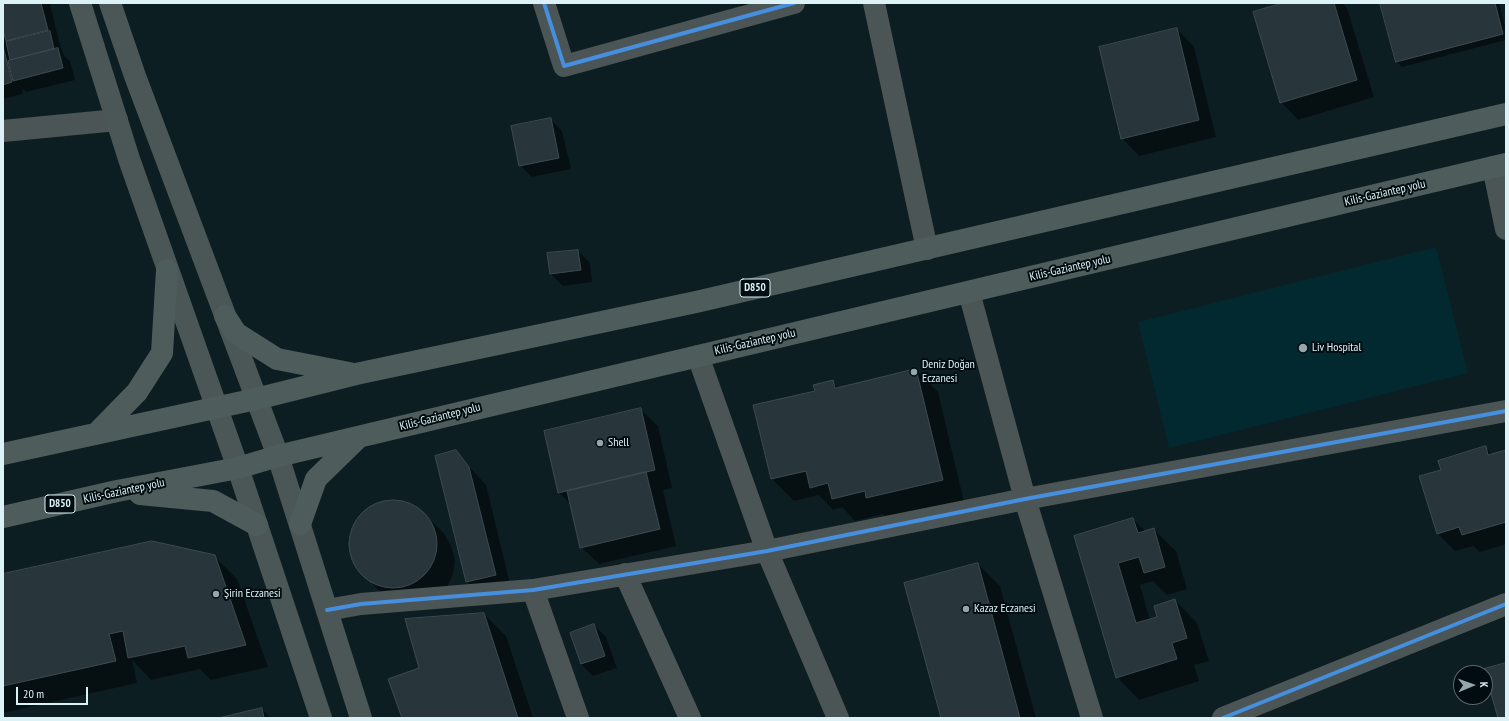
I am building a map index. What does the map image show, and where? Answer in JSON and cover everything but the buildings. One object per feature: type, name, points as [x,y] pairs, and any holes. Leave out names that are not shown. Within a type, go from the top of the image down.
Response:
[{"type":"highway","name":"D850","points":[[3,454],[256,399],[356,374],[688,303],[928,249],[1506,114]]},
{"type":"highway","name":"Kilis-Gaziantep yolu","points":[[3,518],[117,492],[238,468],[278,456],[1500,165]]},
{"type":"highway","points":[[97,433],[138,392],[162,353],[167,270]]},
{"type":"highway","points":[[225,316],[236,333],[277,359],[356,374]]},
{"type":"highway","points":[[300,524],[316,479],[359,437]]},
{"type":"highway","points":[[117,492],[213,501],[257,525]]},
{"type":"main road","points":[[80,3],[167,270],[238,468],[321,718]]},
{"type":"main road","points":[[110,3],[138,84],[278,456],[361,718]]},
{"type":"street","points":[[544,3],[564,66],[794,3]]},
{"type":"street","points":[[874,3],[928,249]]},
{"type":"street","points":[[3,131],[117,120]]},
{"type":"street","points":[[1500,165],[1506,229]]},
{"type":"street","points":[[970,292],[1025,499],[1092,718]]},
{"type":"street","points":[[698,356],[767,551],[838,718]]},
{"type":"street","points":[[327,610],[361,604],[533,590],[767,551],[1025,499],[1506,411]]},
{"type":"street","points":[[625,574],[690,718]]},
{"type":"street","points":[[533,590],[578,718]]},
{"type":"street","points":[[1223,718],[1506,604]]},
{"type":"shaded area","name":"Liv Hospital","points":[[1436,247],[1468,373],[1169,448],[1138,322]]},
{"type":"cycle path","points":[[544,3],[564,66],[794,3]]},
{"type":"cycle path","points":[[327,610],[361,604],[533,590],[767,551],[1025,499],[1506,411]]},
{"type":"cycle path","points":[[1223,718],[1506,604]]},
{"type":"place","name":"Liv Hospital","points":[[1303,348]]},
{"type":"place","name":"Deniz Doğan Eczanesi","points":[[914,372]]},
{"type":"place","name":"Shell","points":[[600,443]]},
{"type":"place","name":"Şirin Eczanesi","points":[[216,594]]},
{"type":"place","name":"Kazaz Eczanesi","points":[[966,609]]}]
